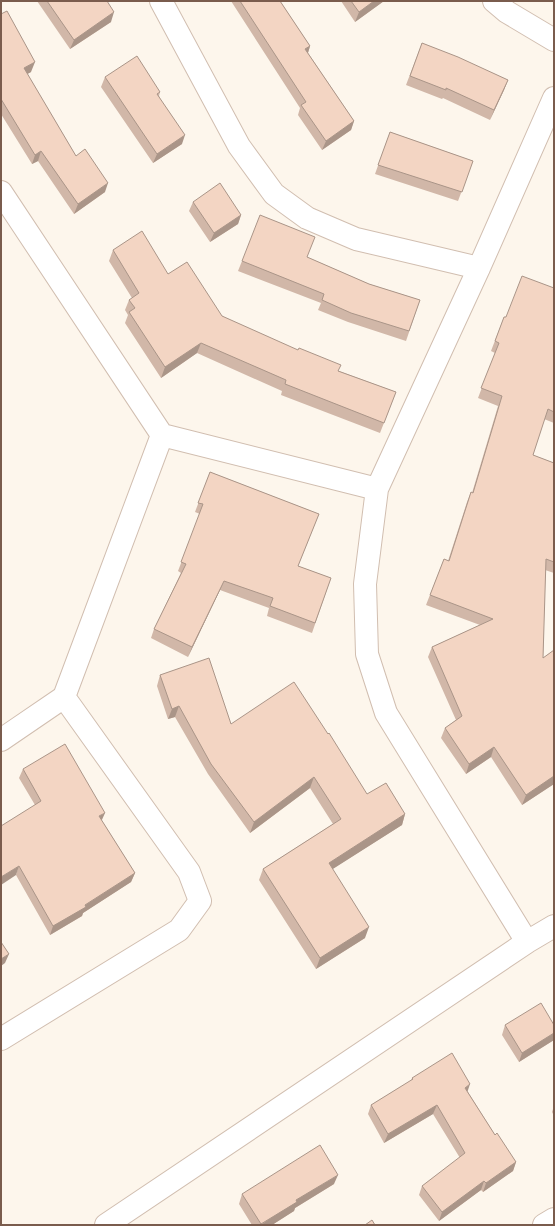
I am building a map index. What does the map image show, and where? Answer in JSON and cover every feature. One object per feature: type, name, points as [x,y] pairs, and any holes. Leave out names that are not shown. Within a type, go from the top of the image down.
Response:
[{"type":"street","points":[[161,1],[239,146],[274,194],[307,218],[356,239],[479,268]]},
{"type":"street","points":[[494,1],[507,12],[554,40]]},
{"type":"street","points":[[527,942],[386,713],[367,654],[365,584],[377,489],[479,268],[554,98]]},
{"type":"street","points":[[1,192],[162,435],[377,489]]},
{"type":"street","points":[[1,740],[64,697],[162,435]]},
{"type":"street","points":[[1,1039],[179,930],[200,901],[189,872],[64,697]]},
{"type":"street","points":[[106,1225],[527,942],[554,926]]},
{"type":"street","points":[[544,1225],[554,1218]]},
{"type":"building","points":[[47,1],[107,1],[114,12],[74,40]]},
{"type":"building","points":[[240,1],[280,1],[310,46],[305,49],[354,121],[326,141],[301,105],[306,102]]},
{"type":"building","points":[[351,1],[374,1],[359,12]]},
{"type":"building","points":[[7,11],[35,62],[24,68],[76,156],[85,149],[108,183],[78,204],[41,151],[35,155],[1,99],[1,14]]},
{"type":"building","points":[[422,43],[458,57],[508,80],[494,110],[446,88],[446,90],[410,76]]},
{"type":"building","points":[[137,56],[160,92],[157,94],[185,135],[157,154],[105,77]]},
{"type":"building","points":[[390,132],[473,161],[462,192],[378,165]]},
{"type":"building","points":[[220,183],[241,215],[214,233],[193,202]]},
{"type":"building","points":[[260,215],[315,237],[307,257],[369,284],[420,300],[409,331],[351,313],[322,300],[324,294],[242,261]]},
{"type":"building","points":[[142,231],[168,274],[187,262],[222,316],[298,350],[299,348],[341,365],[338,371],[396,392],[384,423],[285,384],[286,380],[201,343],[165,367],[129,312],[135,308],[129,300],[139,293],[113,250]]},
{"type":"building","points":[[522,276],[554,288],[554,412],[548,409],[533,455],[554,463],[554,562],[546,559],[543,658],[554,650],[554,776],[526,795],[494,747],[469,764],[445,728],[462,716],[432,647],[493,619],[430,595],[444,559],[449,561],[471,492],[473,493],[502,396],[481,388],[499,343],[495,341]]},
{"type":"building","points":[[210,472],[319,514],[298,566],[331,578],[315,623],[270,606],[273,598],[224,581],[192,647],[154,629],[186,564],[181,562],[203,504],[198,503]]},
{"type":"building","points":[[209,658],[231,724],[294,682],[328,734],[329,733],[367,794],[386,783],[405,814],[329,863],[369,927],[320,958],[263,869],[341,819],[314,777],[254,822],[211,764],[179,706],[172,709],[160,675]]},
{"type":"building","points":[[65,744],[105,813],[99,816],[135,873],[85,905],[86,907],[53,926],[19,866],[1,877],[1,826],[41,801],[23,769]]},
{"type":"building","points":[[1,942],[9,954],[1,959]]},
{"type":"building","points":[[541,1003],[554,1025],[554,1033],[522,1053],[505,1025]]},
{"type":"building","points":[[452,1053],[470,1084],[465,1088],[495,1135],[497,1133],[516,1162],[486,1183],[484,1181],[442,1212],[422,1186],[465,1153],[437,1105],[388,1134],[371,1105]]},
{"type":"building","points":[[320,1145],[338,1175],[296,1200],[297,1202],[261,1224],[242,1194]]},
{"type":"building","points":[[372,1220],[375,1225],[365,1225]]}]
